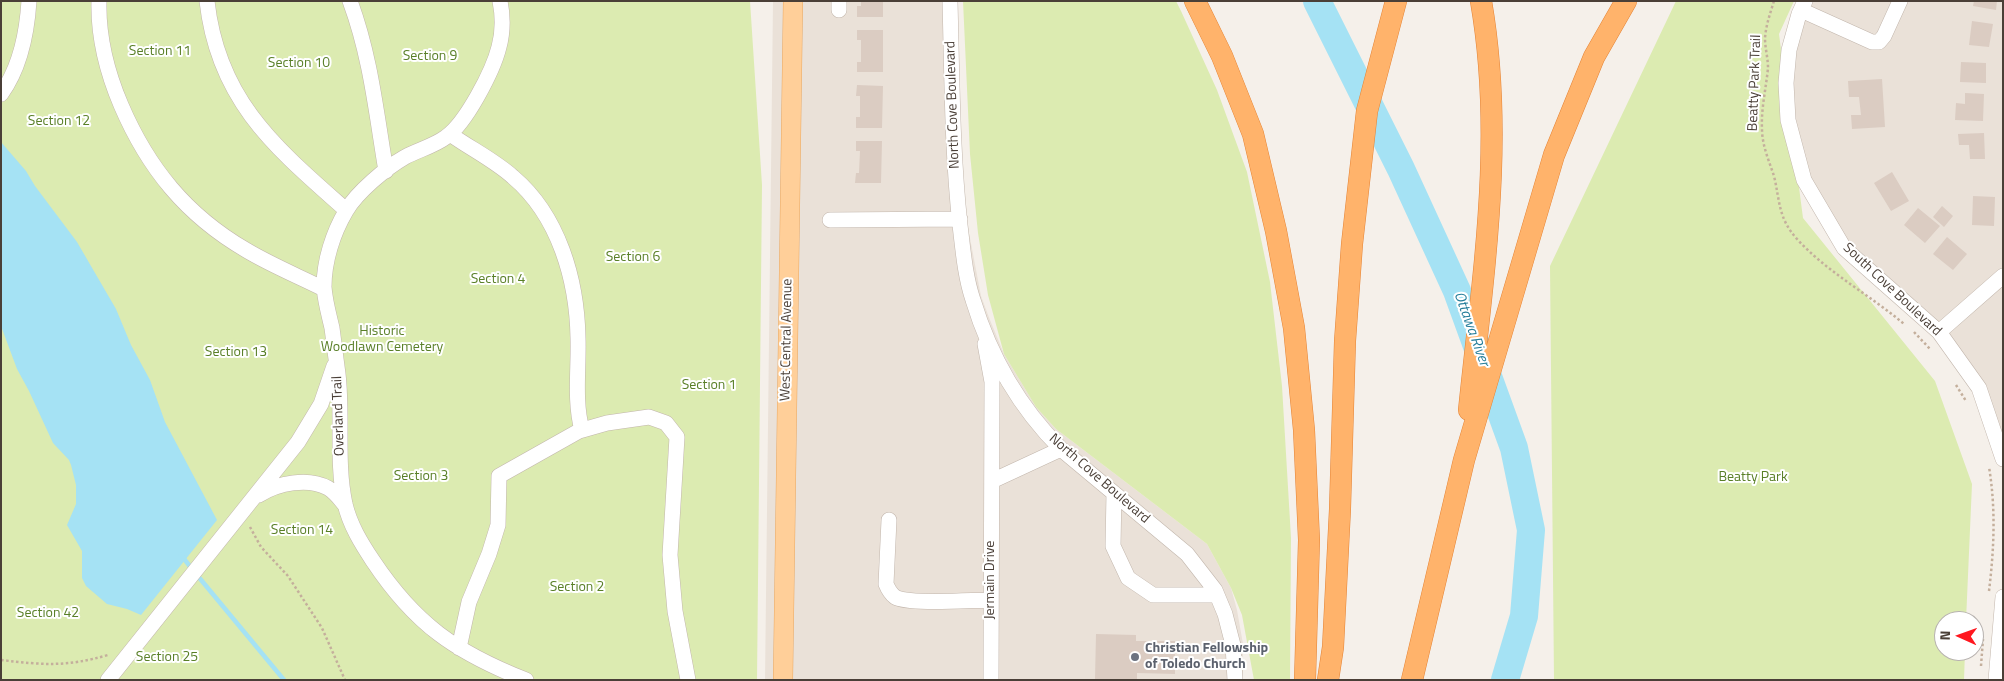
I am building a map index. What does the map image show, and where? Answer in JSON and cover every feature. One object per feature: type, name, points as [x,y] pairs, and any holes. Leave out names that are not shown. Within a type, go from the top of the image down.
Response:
[{"type":"highway","points":[[1195,1],[1222,56],[1253,134],[1276,232],[1294,328],[1304,430],[1309,540],[1305,680]]},
{"type":"highway","points":[[1464,460],[1490,209],[1493,157],[1493,97],[1482,1]]},
{"type":"highway","points":[[1412,680],[1458,482],[1528,250],[1554,155],[1594,57],[1626,1]]},
{"type":"highway","points":[[1328,680],[1333,647],[1336,598],[1346,341],[1352,244],[1367,111],[1394,6]]},
{"type":"main road","name":"West Central Avenue","points":[[783,680],[793,1]]},
{"type":"street","points":[[1,94],[7,86],[17,63],[26,26],[29,1]]},
{"type":"street","points":[[99,1],[103,50],[110,76],[128,120],[152,164],[183,201],[220,233],[246,250],[324,289]]},
{"type":"street","points":[[207,1],[216,49],[233,90],[270,139],[298,168],[346,210]]},
{"type":"street","points":[[350,1],[371,71],[386,171]]},
{"type":"street","points":[[500,1],[502,19],[499,48],[467,114],[450,134],[514,177],[539,206],[557,237],[570,271],[574,290],[578,339],[579,412],[582,430]]},
{"type":"street","name":"North Cove Boulevard","points":[[950,1],[954,162],[964,257],[972,299],[981,323],[1007,379],[1026,411],[1061,449],[1187,554],[1217,595],[1225,614],[1233,645],[1235,680]]},
{"type":"street","points":[[1803,6],[1872,42],[1879,42],[1884,36],[1900,1]]},
{"type":"street","name":"South Cove Boulevard","points":[[1803,6],[1789,50],[1786,83],[1788,120],[1804,180],[1844,248],[1939,332],[1979,388],[1996,460]]},
{"type":"street","name":"Overland Trail","points":[[450,134],[402,159],[365,189],[346,210],[326,263],[324,289],[339,379],[340,449],[345,505],[361,544],[410,610],[428,626],[459,648],[526,680]]},
{"type":"street","points":[[830,220],[960,219]]},
{"type":"street","points":[[1939,332],[2003,276]]},
{"type":"street","name":"Jermain Drive","points":[[981,323],[992,382],[991,680]]},
{"type":"street","points":[[108,680],[298,442],[321,404],[334,367],[334,346]]},
{"type":"street","points":[[459,648],[469,602],[489,554],[498,525],[499,476],[582,430],[630,419],[649,417],[666,423],[676,437],[677,454],[672,496],[670,555],[674,611],[688,680]]},
{"type":"street","points":[[992,481],[1061,449]]},
{"type":"street","points":[[251,501],[272,488],[294,483],[316,484],[328,488],[345,505]]},
{"type":"street","points":[[1114,493],[1113,546],[1128,578],[1153,595],[1217,595]]},
{"type":"street","points":[[889,520],[886,584],[889,591],[895,596],[904,600],[918,602],[991,600]]},
{"type":"street","points":[[1996,594],[1996,680]]},
{"type":"path","name":"Beatty Park Trail","points":[[1774,1],[1765,38],[1768,71],[1762,115],[1762,132],[1781,214],[1787,227],[1797,240],[1834,272],[1887,309],[1906,325]]},
{"type":"path","points":[[1913,330],[1935,355]]},
{"type":"path","points":[[1954,381],[1967,403]]},
{"type":"path","points":[[1996,460],[1993,560],[1996,594]]},
{"type":"path","points":[[250,527],[261,547],[288,576],[322,628],[345,680]]},
{"type":"path","points":[[1,660],[59,665],[82,662],[114,653]]},
{"type":"path","points":[[1980,671],[1981,661]]},
{"type":"shaded area","points":[[773,1],[958,1],[955,92],[962,196],[981,296],[1004,354],[1036,407],[1056,429],[1207,544],[1231,588],[1237,610],[1243,644],[1243,680],[765,680]]},
{"type":"shaded area","points":[[1805,1],[2003,1],[2003,459],[1979,388],[1939,332],[1844,248],[1804,180],[1786,83]]},
{"type":"green space","name":"Historic Woodlawn Cemetery","points":[[1,1],[750,1],[762,185],[757,680],[1,680]]},
{"type":"green space","points":[[963,1],[1176,1],[1181,11],[1217,90],[1247,172],[1270,282],[1282,386],[1291,538],[1290,680],[1254,680],[1242,615],[1231,588],[1207,544],[1056,429],[1036,407],[1004,354],[988,295],[978,233],[970,154]]},
{"type":"green space","name":"Beatty Park","points":[[1676,1],[1794,1],[1779,34],[1803,218],[1935,381],[1972,484],[1966,611],[1934,611],[1934,661],[1965,661],[1964,680],[1554,680],[1550,266]]},
{"type":"water","points":[[1,142],[26,171],[77,242],[116,309],[131,345],[150,380],[165,422],[217,520],[141,615],[107,604],[86,586],[82,578],[82,551],[67,525],[76,504],[76,485],[71,465],[69,460],[53,443],[17,369],[1,326]]},
{"type":"building","points":[[861,1],[883,1],[883,17],[857,17],[857,6],[861,6]]},
{"type":"building","points":[[1974,1],[1997,1],[1996,10],[1973,6]]},
{"type":"building","points":[[1972,21],[1993,24],[1989,47],[1969,45]]},
{"type":"building","points":[[857,30],[883,30],[883,72],[857,72],[857,62],[861,62],[861,40],[857,40]]},
{"type":"building","points":[[1961,62],[1986,63],[1986,83],[1960,82]]},
{"type":"building","points":[[1882,79],[1885,127],[1852,129],[1851,115],[1861,115],[1859,97],[1849,97],[1848,81]]},
{"type":"building","points":[[857,85],[883,86],[882,128],[856,128],[856,117],[860,117],[860,96],[856,96]]},
{"type":"building","points":[[1965,93],[1984,94],[1983,121],[1955,120],[1956,103],[1965,104]]},
{"type":"building","points":[[1984,133],[1985,159],[1970,159],[1969,145],[1959,145],[1958,134]]},
{"type":"building","points":[[856,141],[882,141],[881,183],[855,183],[856,173],[859,173],[860,151],[856,151]]},
{"type":"building","points":[[1892,172],[1909,201],[1891,211],[1874,183]]},
{"type":"building","points":[[1973,196],[1995,197],[1994,226],[1972,225]]},
{"type":"building","points":[[1942,206],[1953,216],[1944,227],[1933,217]]},
{"type":"building","points":[[1918,208],[1940,226],[1925,243],[1904,225]]},
{"type":"building","points":[[1947,237],[1967,254],[1953,270],[1933,254]]},
{"type":"building","name":"Christian Fellowship of Toledo Church","points":[[1096,634],[1136,635],[1136,641],[1175,641],[1175,674],[1137,673],[1137,679],[1095,679]]},
{"type":"waterway","name":"Ottawa River","points":[[1317,1],[1401,169],[1457,291],[1514,448],[1531,530],[1524,616],[1505,680]]},
{"type":"waterway","points":[[181,555],[192,569]]},
{"type":"waterway","points":[[197,575],[284,680]]},
{"type":"place","name":"Christian Fellowship of Toledo Church","points":[[1135,657]]},
{"type":"park label","name":"Section 11","points":[[160,52]]},
{"type":"park label","name":"Section 9","points":[[430,57]]},
{"type":"park label","name":"Section 10","points":[[299,64]]},
{"type":"park label","name":"Section 12","points":[[59,122]]},
{"type":"park label","name":"Section 6","points":[[633,258]]},
{"type":"park label","name":"Section 4","points":[[498,280]]},
{"type":"park label","name":"Section 13","points":[[236,353]]},
{"type":"park label","name":"Section 1","points":[[709,386]]},
{"type":"park label","name":"Section 3","points":[[421,477]]},
{"type":"park label","name":"Section 14","points":[[302,531]]},
{"type":"park label","name":"Section 2","points":[[577,588]]},
{"type":"park label","name":"Section 42","points":[[48,614]]},
{"type":"park label","name":"Section 25","points":[[167,658]]}]
